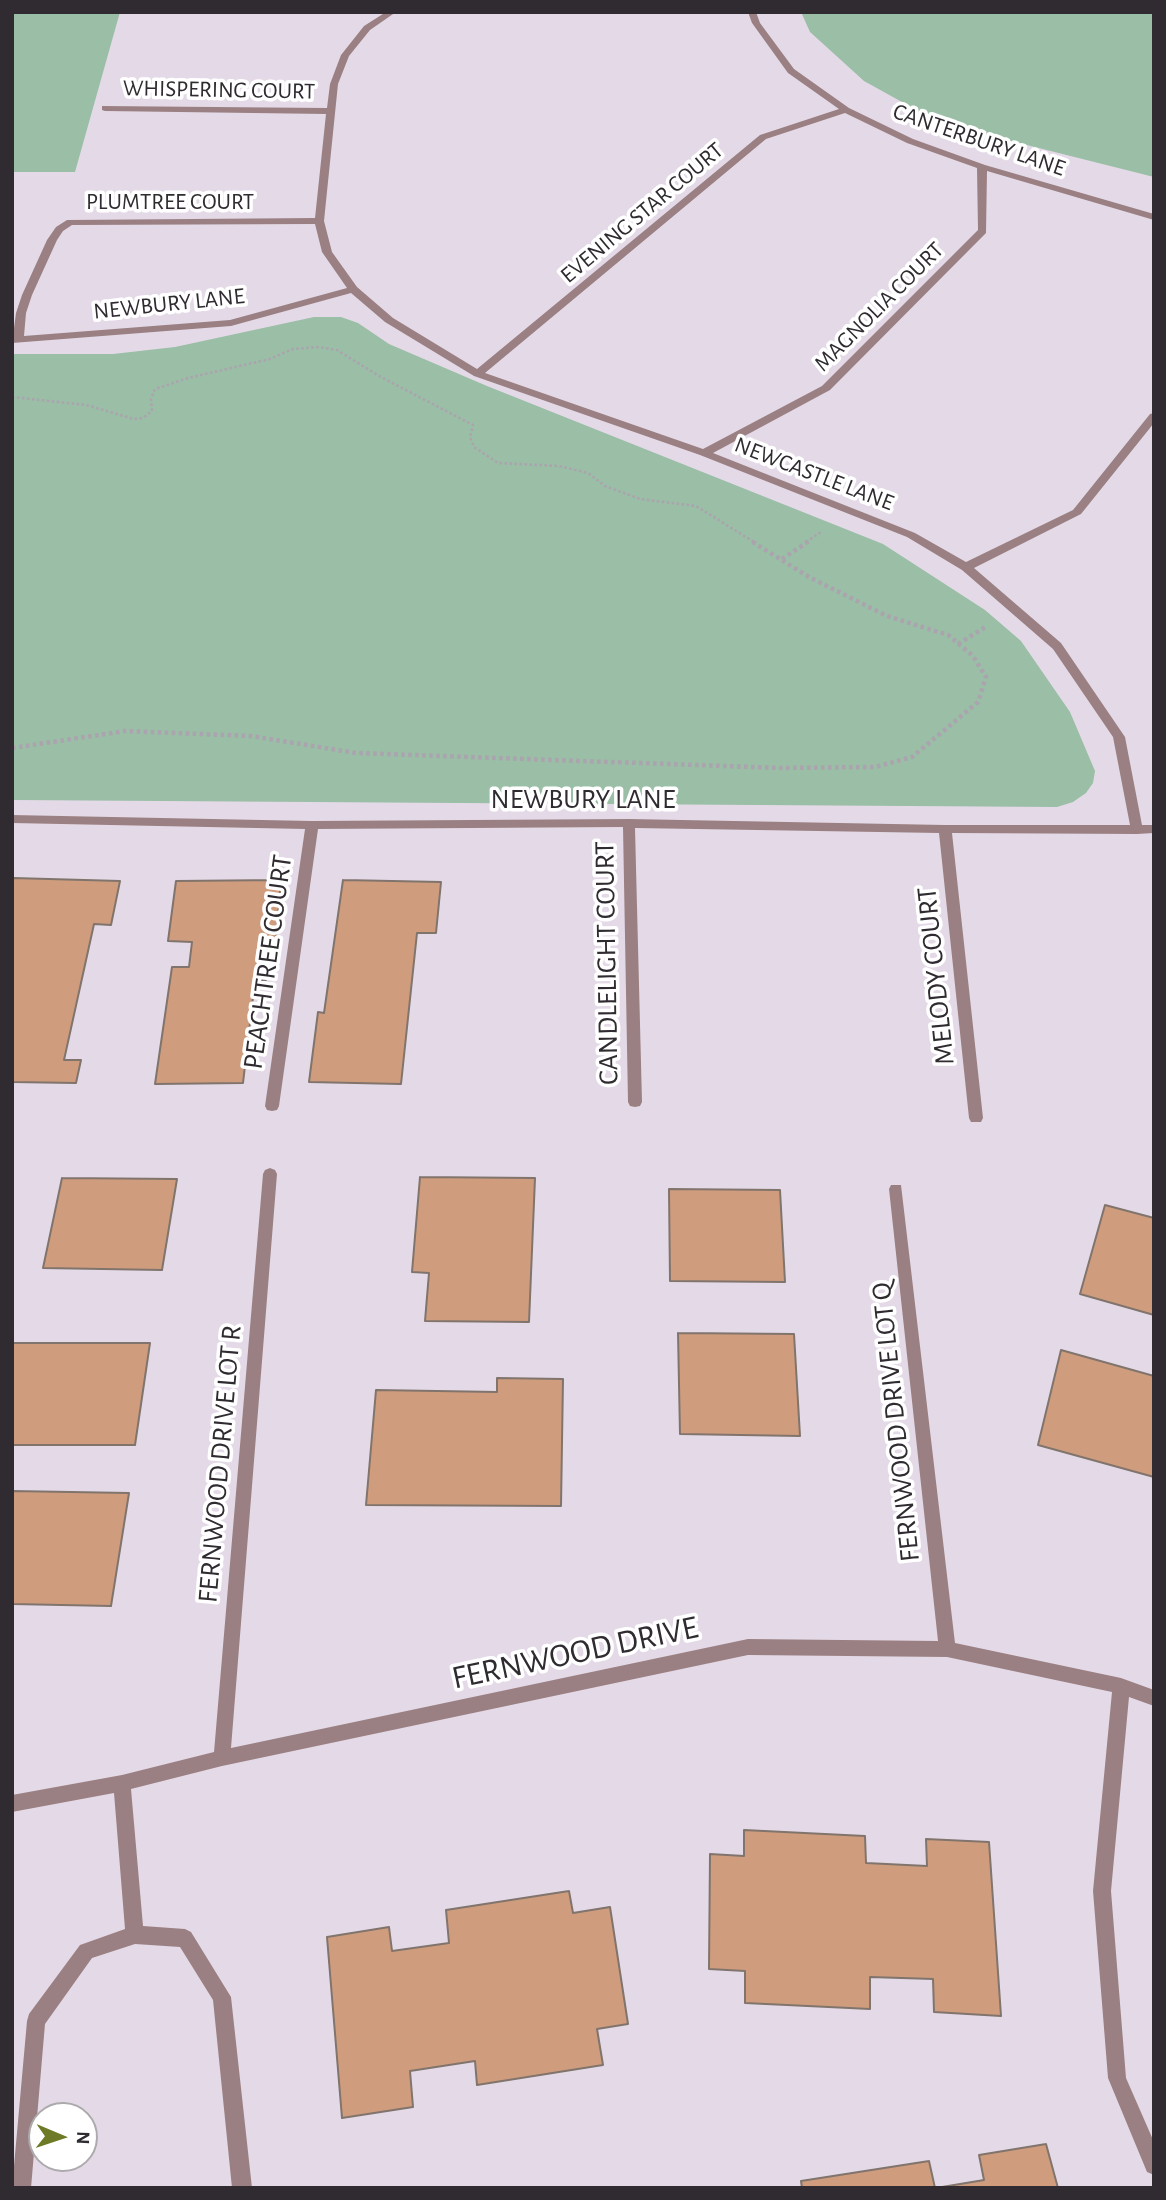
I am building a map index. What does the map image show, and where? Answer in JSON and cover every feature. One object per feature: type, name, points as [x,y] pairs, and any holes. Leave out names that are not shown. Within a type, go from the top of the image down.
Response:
[{"type":"street","points":[[353,289],[327,252],[319,221],[334,84],[345,55],[367,28],[392,12]]},
{"type":"street","name":"CANTERBURY LANE","points":[[752,12],[756,23],[791,71],[846,110],[909,141],[982,167],[1154,217]]},
{"type":"street","name":"WHISPERING COURT","points":[[106,108],[332,111]]},
{"type":"street","name":"EVENING STAR COURT","points":[[478,374],[763,137],[846,110]]},
{"type":"street","name":"MAGNOLIA COURT","points":[[704,453],[826,388],[983,231],[982,167]]},
{"type":"street","name":"PLUMTREE COURT","points":[[15,340],[27,295],[52,240],[59,229],[70,222],[319,221]]},
{"type":"street","name":"NEWCASTLE LANE","points":[[353,289],[389,320],[478,374],[704,453],[911,534],[966,567],[1057,646],[1119,737],[1137,830]]},
{"type":"street","name":"NEWBURY LANE","points":[[15,340],[231,323],[353,289]]},
{"type":"street","points":[[966,567],[1077,512],[1154,415]]},
{"type":"street","name":"NEWBURY LANE","points":[[12,819],[312,825],[629,823],[945,830],[1154,829]]},
{"type":"street","name":"CANDLELIGHT COURT","points":[[629,823],[635,1102]]},
{"type":"street","name":"PEACHTREE COURT","points":[[272,1106],[312,825]]},
{"type":"street","name":"MELODY COURT","points":[[945,830],[976,1118]]},
{"type":"street","name":"FERNWOOD DRIVE LOT R","points":[[222,1758],[270,1174]]},
{"type":"street","name":"FERNWOOD DRIVE LOT Q","points":[[897,1189],[947,1649]]},
{"type":"street","name":"FERNWOOD DRIVE","points":[[12,1804],[122,1783],[222,1758],[748,1647],[947,1649],[1121,1686],[1154,1698]]},
{"type":"street","points":[[1121,1686],[1102,1891],[1118,2078],[1154,2165]]},
{"type":"street","points":[[122,1783],[135,1935]]},
{"type":"street","points":[[21,2188],[36,2021],[86,1951],[135,1935],[185,1938],[222,1997],[242,2188]]},
{"type":"path","points":[[12,397],[86,405],[134,419],[143,418],[152,411],[151,399],[155,389],[188,378],[270,359],[293,349],[319,347],[337,350],[379,376],[473,425],[470,437],[474,447],[498,463],[559,466],[588,473],[605,486],[640,499],[696,506],[809,578],[887,616],[948,635],[973,656],[986,677],[978,702],[912,757],[875,767],[781,768],[356,753],[251,736],[125,731],[12,748]]},
{"type":"path","points":[[782,559],[852,511]]},
{"type":"green space","points":[[12,12],[120,12],[75,172],[12,172]]},
{"type":"green space","points":[[801,12],[1154,12],[1154,177],[995,137],[920,112],[864,81],[810,32]]},
{"type":"green space","points":[[314,317],[341,317],[358,323],[389,344],[487,386],[883,544],[985,610],[1021,641],[1070,712],[1095,771],[1093,783],[1086,793],[1073,802],[1057,807],[12,800],[12,354],[113,354],[175,347]]},
{"type":"building","points":[[13,878],[120,881],[111,925],[94,924],[64,1060],[81,1060],[76,1083],[12,1082]]},
{"type":"building","points":[[281,880],[276,940],[270,940],[266,980],[255,980],[243,1083],[155,1084],[172,967],[189,967],[192,942],[168,941],[176,881]]},
{"type":"building","points":[[343,880],[441,882],[436,933],[417,933],[401,1084],[309,1082],[318,1012],[324,1013]]},
{"type":"building","points":[[420,1177],[535,1178],[529,1322],[425,1321],[429,1273],[412,1272]]},
{"type":"building","points":[[62,1178],[177,1179],[162,1270],[43,1268]]},
{"type":"building","points":[[669,1189],[780,1190],[785,1282],[670,1281]]},
{"type":"building","points":[[1105,1205],[1154,1218],[1154,1315],[1080,1294]]},
{"type":"building","points":[[678,1333],[794,1334],[800,1436],[680,1434]]},
{"type":"building","points":[[12,1343],[150,1343],[135,1445],[12,1445]]},
{"type":"building","points":[[1061,1350],[1154,1376],[1154,1477],[1038,1445]]},
{"type":"building","points":[[497,1378],[563,1379],[561,1506],[366,1505],[376,1390],[497,1392]]},
{"type":"building","points":[[12,1491],[129,1493],[111,1606],[12,1604]]},
{"type":"building","points":[[744,1830],[865,1836],[866,1863],[927,1866],[926,1839],[989,1842],[1001,2016],[934,2012],[933,1979],[870,1977],[870,2009],[745,2003],[745,1971],[709,1969],[710,1854],[744,1856]]},
{"type":"building","points":[[569,1891],[573,1913],[610,1907],[628,2024],[597,2029],[603,2065],[477,2085],[475,2061],[410,2071],[413,2107],[342,2118],[327,1937],[389,1927],[392,1951],[449,1943],[446,1910]]},
{"type":"building","points":[[1046,2144],[1058,2188],[936,2188],[984,2180],[979,2155]]},
{"type":"building","points":[[929,2161],[935,2188],[802,2188],[801,2181]]}]
